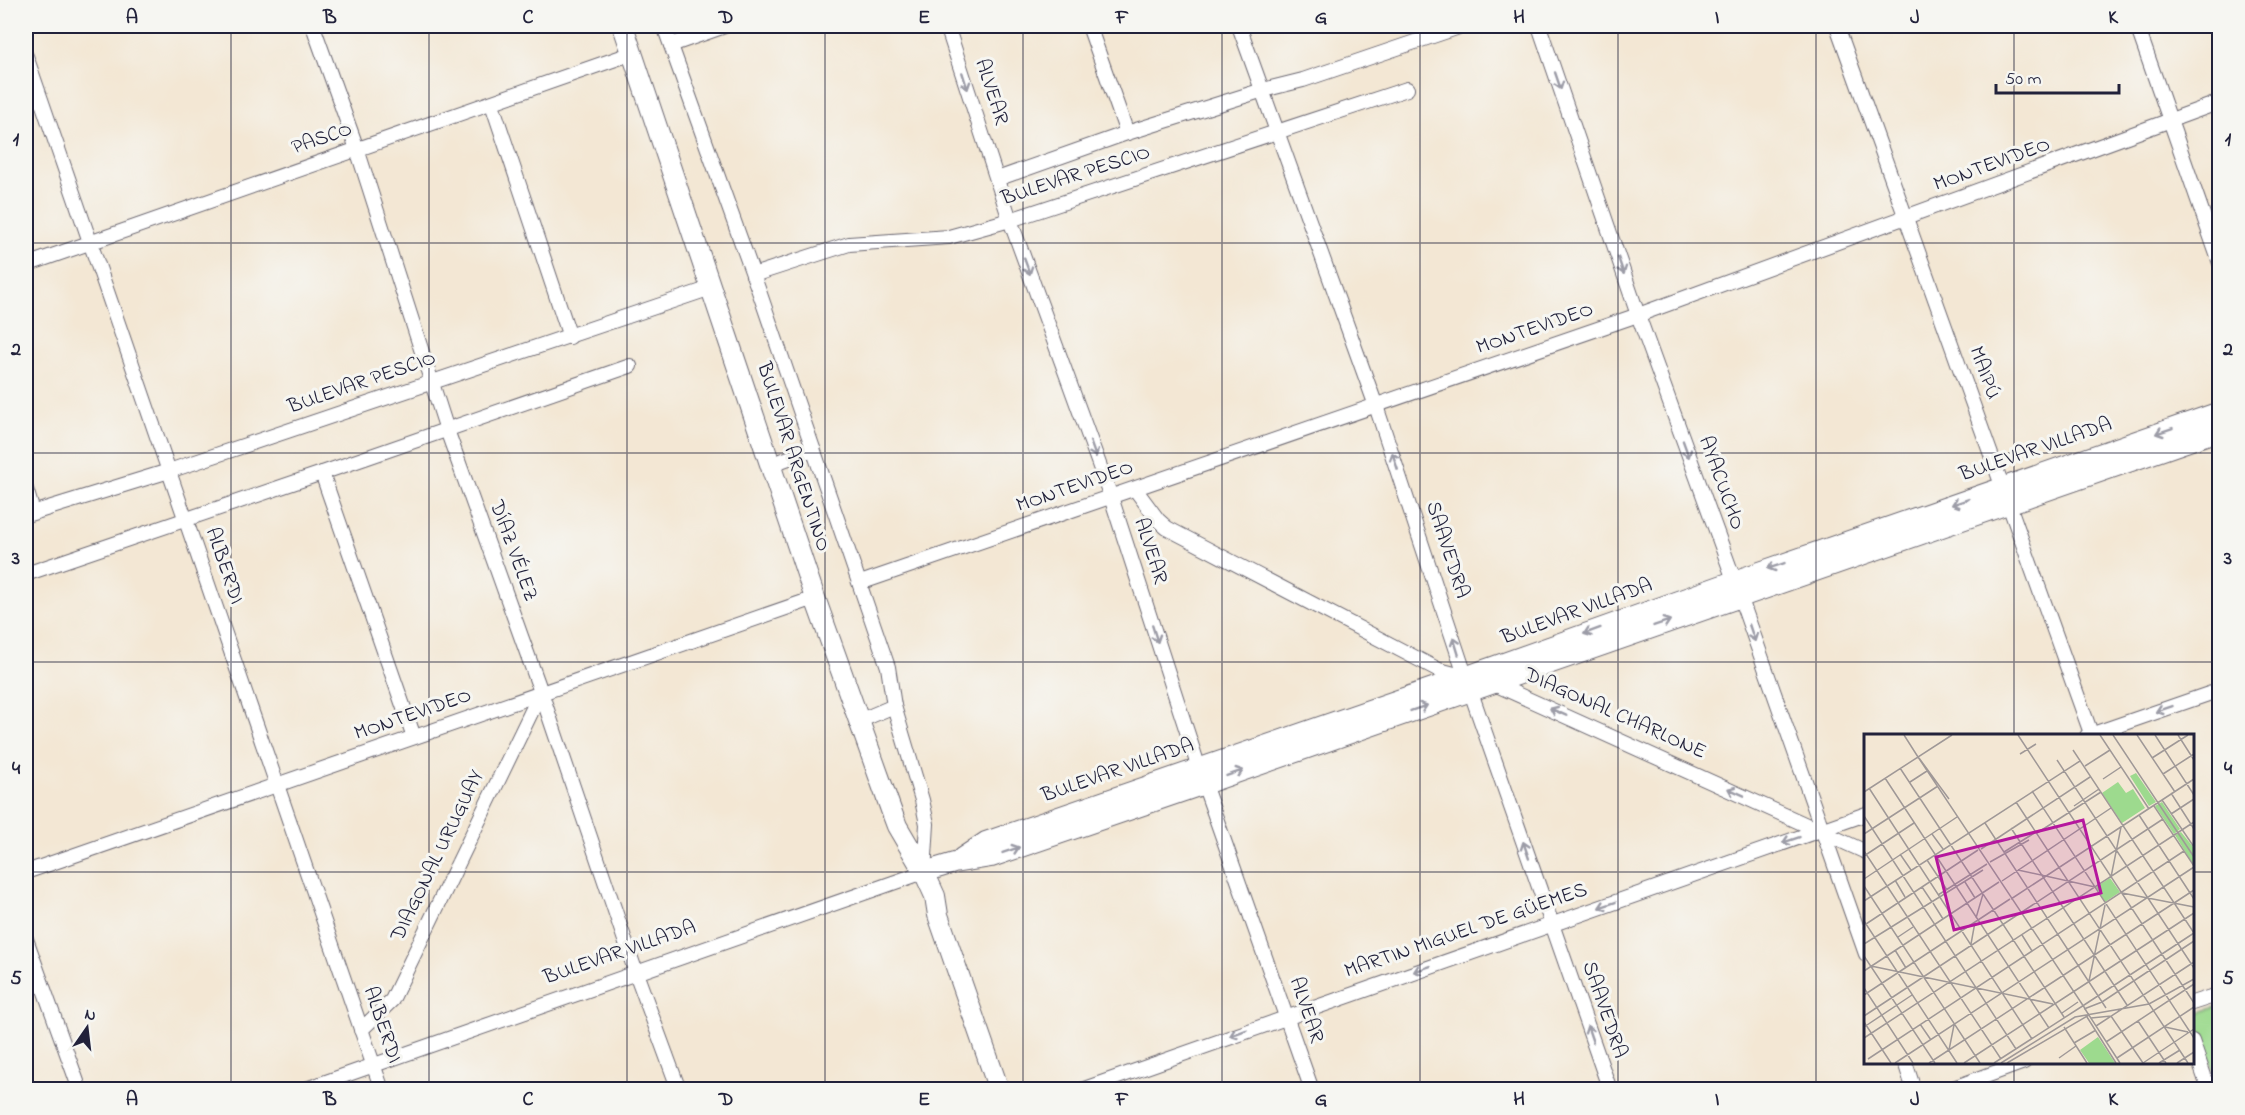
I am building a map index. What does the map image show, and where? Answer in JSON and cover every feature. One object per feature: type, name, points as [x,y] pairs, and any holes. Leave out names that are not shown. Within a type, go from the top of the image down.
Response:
[{"type":"main road","name":"BULEVAR ARGENTINO","points":[[623,26],[815,598],[897,826],[935,896],[938,915],[999,1089]]},
{"type":"main road","name":"BULEVAR VILLADA","points":[[924,872],[954,863],[986,842],[1201,776],[1468,684],[2006,495],[2220,412]]},
{"type":"main road","name":"BULEVAR VILLADA","points":[[2006,495],[2220,430]]},
{"type":"main road","name":"BULEVAR VILLADA","points":[[1468,684],[1493,683],[1737,588]]},
{"type":"main road","name":"BULEVAR ARGENTINO","points":[[935,896],[947,909],[1010,1089]]},
{"type":"street","name":"DÍAZ VÉLEZ","points":[[313,26],[357,149],[447,430],[541,693],[636,973],[679,1089]]},
{"type":"street","points":[[664,26],[753,275],[888,667],[894,706],[927,824],[924,872]]},
{"type":"street","points":[[671,45],[725,26]]},
{"type":"street","name":"ALVEAR","points":[[947,26],[1010,220],[1110,497],[1201,776],[1312,1089]]},
{"type":"street","points":[[1089,26],[1127,133]]},
{"type":"street","name":"SAAVEDRA","points":[[1239,26],[1279,131],[1376,406],[1468,684],[1610,1089]]},
{"type":"street","name":"BULEVAR PESCIO","points":[[997,179],[1127,133],[1263,90],[1303,81],[1462,26]]},
{"type":"street","name":"AYACUCHO","points":[[1540,26],[1638,315],[1864,949]]},
{"type":"street","name":"MAIPÚ","points":[[1837,26],[2090,734]]},
{"type":"street","points":[[2137,26],[2220,263]]},
{"type":"street","name":"PASCO","points":[[26,265],[633,53]]},
{"type":"street","name":"ALBERDI","points":[[26,56],[382,1089]]},
{"type":"street","name":"BULEVAR PESCIO","points":[[753,275],[849,244],[949,237],[1010,220],[1407,89]]},
{"type":"street","name":"MONTEVIDEO","points":[[860,583],[1638,315],[2220,102]]},
{"type":"street","points":[[492,104],[570,337]]},
{"type":"street","name":"BULEVAR PESCIO","points":[[29,514],[169,471],[711,288]]},
{"type":"street","points":[[26,574],[630,366]]},
{"type":"street","points":[[770,465],[813,449]]},
{"type":"street","points":[[322,473],[414,737]]},
{"type":"street","points":[[26,489],[29,514]]},
{"type":"street","points":[[1135,489],[1158,520],[1167,528],[1468,684]]},
{"type":"street","name":"MONTEVIDEO","points":[[26,872],[815,598]]},
{"type":"street","name":"DIAGONAL CHARLONE","points":[[1493,683],[1864,851]]},
{"type":"street","points":[[2093,734],[2220,690]]},
{"type":"street","name":"DIAGONAL URUGUAY","points":[[361,1030],[392,1000],[541,693]]},
{"type":"street","points":[[859,721],[894,706]]},
{"type":"street","name":"MARTIN MIGUEL DE GÜEMES","points":[[1081,1089],[1864,815]]},
{"type":"street","name":"BULEVAR VILLADA","points":[[303,1089],[333,1084],[372,1065],[924,872]]},
{"type":"street","points":[[26,939],[80,1089]]},
{"type":"street","points":[[2194,1003],[2220,994]]},
{"type":"street","points":[[2194,1044],[2209,1089]]},
{"type":"street","points":[[1906,1064],[1914,1089]]},
{"type":"street","points":[[1948,1089],[2018,1064]]},
{"type":"green space","points":[[2220,1006],[2219,1089],[2194,1014]]}]
